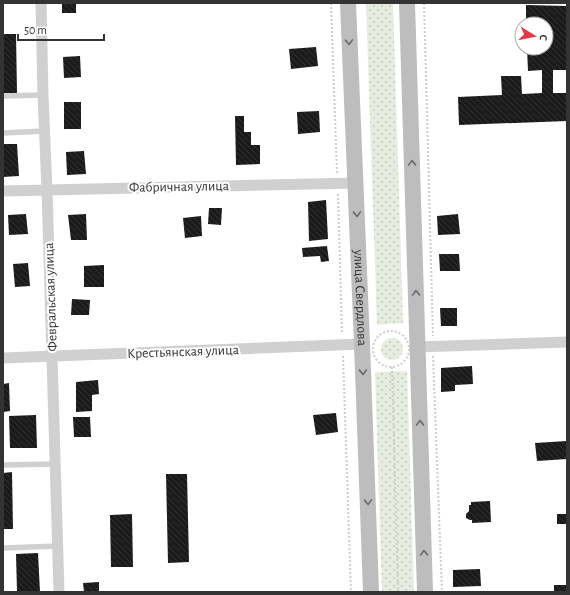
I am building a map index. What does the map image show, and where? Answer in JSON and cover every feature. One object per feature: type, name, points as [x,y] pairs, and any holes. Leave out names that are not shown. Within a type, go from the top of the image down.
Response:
[{"type":"main road","name":"улица Свердлова","points":[[348,3],[371,592]]},
{"type":"main road","points":[[406,3],[425,592]]},
{"type":"street","name":"Февральская улица","points":[[41,3],[59,592]]},
{"type":"street","name":"Фабричная улица","points":[[3,191],[356,183]]},
{"type":"street","points":[[417,347],[567,342]]},
{"type":"street","name":"Крестьянская улица","points":[[3,358],[362,344]]},
{"type":"lane","points":[[3,96],[43,95]]},
{"type":"lane","points":[[3,134],[45,131]]},
{"type":"lane","points":[[3,465],[56,464]]},
{"type":"lane","points":[[3,548],[58,546]]},
{"type":"path","points":[[331,3],[351,592]]},
{"type":"path","points":[[424,3],[433,347],[442,592]]},
{"type":"path","points":[[388,331],[400,333],[408,342],[409,348],[406,359],[402,364],[392,367],[385,366],[376,359],[373,348],[378,337],[388,331]]},
{"type":"path","points":[[392,367],[398,592]]},
{"type":"shaded area","points":[[366,3],[393,3],[403,323],[377,325]]},
{"type":"shaded area","points":[[388,338],[396,338],[403,345],[403,353],[396,360],[388,360],[381,353],[381,345]]},
{"type":"shaded area","points":[[407,371],[414,592],[382,592],[375,372]]},
{"type":"building","points":[[62,3],[76,3],[76,13],[62,13]]},
{"type":"building","points":[[526,5],[567,6],[567,70],[553,70],[553,93],[567,93],[567,121],[459,125],[458,97],[502,95],[501,76],[521,76],[522,94],[542,93],[542,70],[528,71],[527,56],[554,56],[554,16],[526,16]]},
{"type":"building","points":[[3,34],[16,34],[17,93],[3,93]]},
{"type":"building","points":[[316,47],[318,66],[291,69],[289,49]]},
{"type":"building","points":[[80,56],[81,77],[64,78],[63,57]]},
{"type":"building","points":[[64,102],[81,102],[81,129],[64,129]]},
{"type":"building","points":[[319,111],[320,132],[298,134],[297,112]]},
{"type":"building","points":[[235,116],[244,116],[244,132],[251,132],[251,145],[260,145],[260,164],[236,165]]},
{"type":"building","points":[[3,144],[17,144],[19,176],[3,177]]},
{"type":"building","points":[[84,151],[86,174],[67,175],[66,152]]},
{"type":"building","points":[[326,200],[328,239],[309,241],[308,202]]},
{"type":"building","points":[[209,208],[222,208],[221,225],[208,224]]},
{"type":"building","points":[[26,214],[28,234],[9,235],[8,215]]},
{"type":"building","points":[[86,214],[87,240],[71,240],[68,215]]},
{"type":"building","points":[[458,214],[460,234],[438,235],[437,216]]},
{"type":"building","points":[[201,216],[202,236],[185,238],[183,218]]},
{"type":"building","points":[[327,246],[329,261],[321,262],[320,256],[303,257],[302,248]]},
{"type":"building","points":[[439,254],[459,254],[460,271],[440,271]]},
{"type":"building","points":[[28,263],[30,286],[15,287],[13,264]]},
{"type":"building","points":[[104,265],[104,287],[84,287],[84,266]]},
{"type":"building","points":[[72,299],[90,300],[89,315],[71,315]]},
{"type":"building","points":[[440,308],[457,308],[457,326],[441,326]]},
{"type":"building","points":[[472,366],[473,384],[455,385],[455,391],[441,392],[441,368]]},
{"type":"building","points":[[98,380],[99,394],[92,395],[92,411],[76,412],[76,382]]},
{"type":"building","points":[[9,383],[10,411],[3,412],[3,384]]},
{"type":"building","points":[[336,413],[338,432],[316,435],[313,415]]},
{"type":"building","points":[[36,415],[37,448],[10,448],[9,416]]},
{"type":"building","points":[[73,417],[90,417],[91,437],[74,437]]},
{"type":"building","points":[[567,441],[567,459],[537,461],[535,443]]},
{"type":"building","points":[[12,472],[13,529],[3,529],[3,473]]},
{"type":"building","points":[[166,474],[187,474],[189,562],[168,563]]},
{"type":"building","points":[[490,501],[491,522],[472,523],[472,520],[466,518],[471,502]]},
{"type":"building","points":[[132,514],[133,567],[111,567],[110,515]]},
{"type":"building","points":[[557,514],[567,514],[567,524],[557,524]]},
{"type":"building","points":[[38,553],[40,592],[17,592],[16,554]]},
{"type":"building","points":[[480,569],[481,586],[453,587],[453,570]]},
{"type":"building","points":[[99,582],[99,592],[84,592],[83,583]]},
{"type":"building","points":[[554,585],[567,585],[567,592],[554,592]]}]
